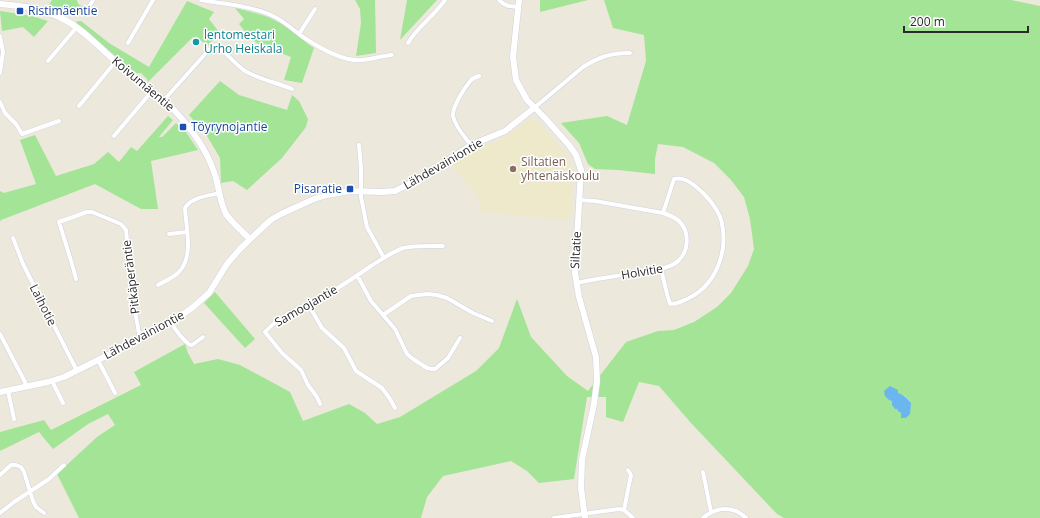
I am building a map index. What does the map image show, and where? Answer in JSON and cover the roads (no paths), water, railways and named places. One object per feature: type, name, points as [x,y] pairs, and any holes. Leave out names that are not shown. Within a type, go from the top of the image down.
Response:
[{"type":"street","points":[[85,14],[93,0]]},
{"type":"street","points":[[128,43],[153,0]]},
{"type":"street","points":[[201,0],[238,6],[274,16],[318,47],[333,54],[350,59],[361,60],[392,55]]},
{"type":"street","points":[[408,43],[416,31],[434,14],[445,0]]},
{"type":"street","points":[[498,0],[503,5],[519,7]]},
{"type":"street","name":"Siltatie","points":[[519,0],[513,57],[516,80],[527,100],[556,130],[576,155],[581,170],[575,273],[579,297],[596,358],[597,369],[594,404],[582,460],[581,488],[585,516]]},
{"type":"street","name":"Koivumäentie","points":[[0,4],[36,9],[64,20],[76,28],[164,100],[187,123],[204,147],[214,173],[226,214],[250,238]]},
{"type":"street","points":[[299,34],[315,9]]},
{"type":"street","points":[[48,61],[76,28]]},
{"type":"street","points":[[0,36],[2,52],[0,73]]},
{"type":"street","points":[[164,100],[207,52],[213,46],[217,45],[245,70],[256,76],[292,89]]},
{"type":"street","points":[[534,108],[583,67],[607,55],[616,53],[630,53]]},
{"type":"street","points":[[79,106],[116,61]]},
{"type":"street","points":[[472,145],[456,125],[453,112],[461,95],[472,79],[479,76]]},
{"type":"street","points":[[114,136],[152,91]]},
{"type":"street","points":[[0,102],[6,113],[16,124],[22,134],[59,121]]},
{"type":"street","name":"Lähdevainiontie","points":[[0,392],[52,381],[77,371],[171,322],[192,308],[208,293],[227,264],[240,248],[272,219],[281,214],[314,198],[327,194],[361,191],[395,191],[425,176],[472,145],[505,131],[534,108]]},
{"type":"street","points":[[359,145],[361,197],[367,227],[384,258]]},
{"type":"street","points":[[661,269],[670,304],[676,304],[693,296],[704,288],[714,276],[720,263],[723,243],[722,223],[712,202],[698,187],[685,180],[677,178],[674,179],[663,213]]},
{"type":"street","points":[[158,285],[180,271],[187,256],[188,248],[185,208],[187,204],[196,199],[220,193]]},
{"type":"street","name":"Holvitie","points":[[576,283],[671,266],[679,260],[685,252],[687,242],[686,232],[680,222],[672,216],[663,213],[595,201],[579,200]]},
{"type":"street","name":"Pitkäperäntie","points":[[76,279],[58,222],[87,212],[92,212],[121,224],[126,230],[133,300],[140,339]]},
{"type":"street","points":[[169,234],[186,232]]},
{"type":"street","name":"Laihotie","points":[[13,238],[22,264],[77,371]]},
{"type":"street","name":"Samoojantie","points":[[320,404],[317,397],[308,385],[301,370],[282,353],[265,332],[282,316],[332,292],[384,258],[409,247],[443,246]]},
{"type":"street","points":[[357,275],[371,301],[395,329],[409,356],[427,368],[432,369],[438,367],[448,358],[460,338]]},
{"type":"street","points":[[383,315],[411,296],[427,294],[447,298],[473,313],[492,321]]},
{"type":"street","points":[[308,304],[322,328],[344,348],[356,371],[382,388],[395,408]]},
{"type":"street","points":[[171,322],[183,339],[190,345],[203,337]]},
{"type":"street","points":[[0,334],[26,386]]},
{"type":"street","points":[[98,360],[115,393]]},
{"type":"street","points":[[52,381],[63,403]]},
{"type":"street","points":[[8,391],[14,419]]},
{"type":"street","points":[[0,475],[11,465],[21,468],[24,472],[36,507],[44,513]]},
{"type":"street","points":[[0,513],[49,479],[64,465]]},
{"type":"street","points":[[624,510],[631,475],[628,470]]},
{"type":"street","points":[[703,472],[711,512]]},
{"type":"street","points":[[554,518],[585,516],[619,509],[624,510],[633,518]]},
{"type":"street","points":[[703,518],[711,512],[723,509],[732,509],[746,518]]},
{"type":"water","points":[[890,386],[898,390],[898,393],[902,394],[911,403],[910,414],[906,418],[901,418],[901,413],[892,405],[892,401],[885,396],[884,391]]},
{"type":"place","name":"Ristimäentie","points":[[20,11]]},
{"type":"place","name":"lentomestari Urho Heiskala","points":[[196,42]]},
{"type":"place","name":"Töyrynojantie","points":[[183,127]]},
{"type":"place","name":"Siltatien yhtenäiskoulu","points":[[513,169]]},
{"type":"place","name":"Pisaratie","points":[[350,189]]}]
